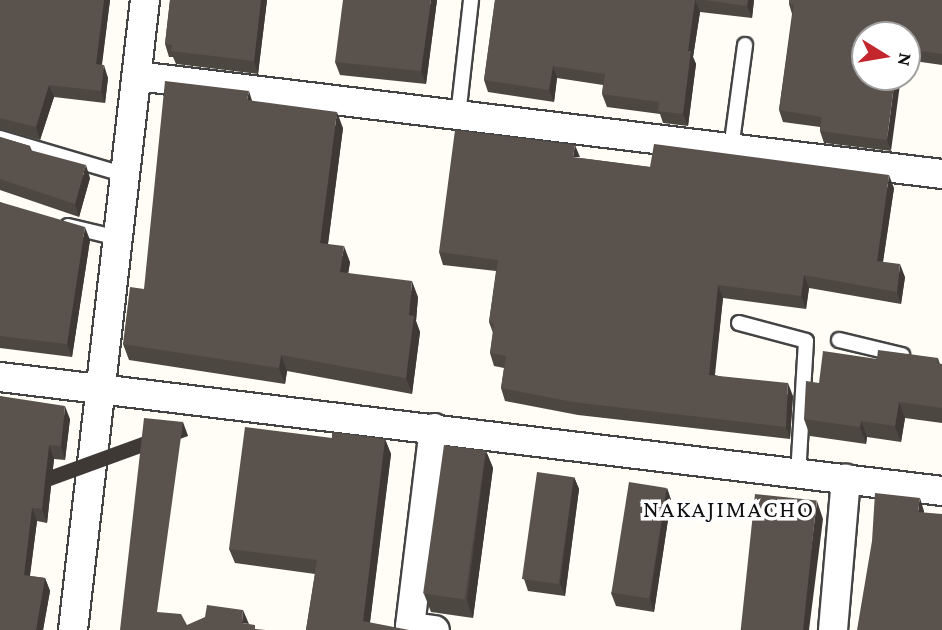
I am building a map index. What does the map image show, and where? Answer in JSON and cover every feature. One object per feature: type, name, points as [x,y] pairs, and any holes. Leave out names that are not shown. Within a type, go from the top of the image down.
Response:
[{"type":"street","points":[[73,630],[145,0]]},
{"type":"street","points":[[137,76],[942,174]]},
{"type":"street","points":[[0,377],[942,491]]},
{"type":"street","points":[[435,428],[410,627],[435,630]]},
{"type":"street","points":[[833,630],[846,480]]},
{"type":"lane","points":[[458,116],[471,0]]},
{"type":"lane","points":[[731,149],[745,45]]},
{"type":"lane","points":[[0,138],[126,175]]},
{"type":"lane","points":[[47,220],[118,238]]},
{"type":"lane","points":[[739,323],[806,341],[798,474]]},
{"type":"lane","points":[[839,340],[916,358]]},
{"type":"building","points":[[0,0],[104,0],[96,64],[104,65],[101,91],[49,85],[36,127],[0,118]]},
{"type":"building","points":[[170,0],[261,0],[254,61],[171,51],[172,45],[165,44]]},
{"type":"building","points":[[343,0],[431,0],[421,71],[335,62]]},
{"type":"building","points":[[495,0],[695,0],[683,114],[658,111],[659,102],[602,94],[605,74],[553,66],[549,90],[484,80]]},
{"type":"building","points":[[704,0],[748,0],[747,6]]},
{"type":"building","points":[[789,0],[942,0],[942,54],[921,51],[921,21],[851,21],[851,91],[893,91],[887,140],[820,131],[822,117],[779,110],[794,5],[789,4]]},
{"type":"building","points":[[165,81],[249,91],[247,100],[337,112],[320,243],[344,246],[340,272],[412,281],[409,315],[414,316],[406,378],[281,355],[279,368],[123,344],[130,287],[144,289]]},
{"type":"building","points":[[455,130],[575,145],[573,157],[650,167],[654,144],[889,175],[877,261],[900,264],[897,292],[804,275],[801,296],[718,285],[709,375],[788,383],[786,427],[573,402],[501,388],[506,356],[490,353],[494,323],[489,322],[498,260],[439,252]]},
{"type":"building","points":[[0,137],[30,146],[30,150],[86,165],[75,204],[0,179]]},
{"type":"building","points":[[0,202],[85,227],[67,344],[0,336]]},
{"type":"building","points":[[878,350],[938,358],[937,363],[942,364],[942,408],[899,402],[895,426],[861,421],[860,427],[804,419],[806,381],[819,383],[823,351],[877,359]]},
{"type":"building","points":[[0,396],[65,406],[61,446],[49,445],[42,509],[32,508],[24,575],[45,578],[36,630],[0,630]]},
{"type":"building","points":[[144,418],[183,422],[157,612],[181,614],[187,625],[205,617],[207,605],[243,610],[242,623],[255,625],[255,629],[266,630],[120,630]]},
{"type":"building","points":[[245,427],[332,438],[332,432],[385,439],[363,621],[409,630],[306,630],[317,560],[229,549]]},
{"type":"building","points":[[444,445],[486,451],[465,599],[423,594]]},
{"type":"building","points":[[537,472],[574,477],[559,584],[522,579]]},
{"type":"building","points":[[629,482],[667,488],[649,599],[611,593]]},
{"type":"building","points":[[875,493],[920,498],[918,512],[942,514],[942,630],[857,630],[872,541]]},
{"type":"building","points":[[755,494],[817,500],[803,630],[741,630]]},
{"type":"district","name":"NAKAJIMACHO","points":[[729,509]]}]
